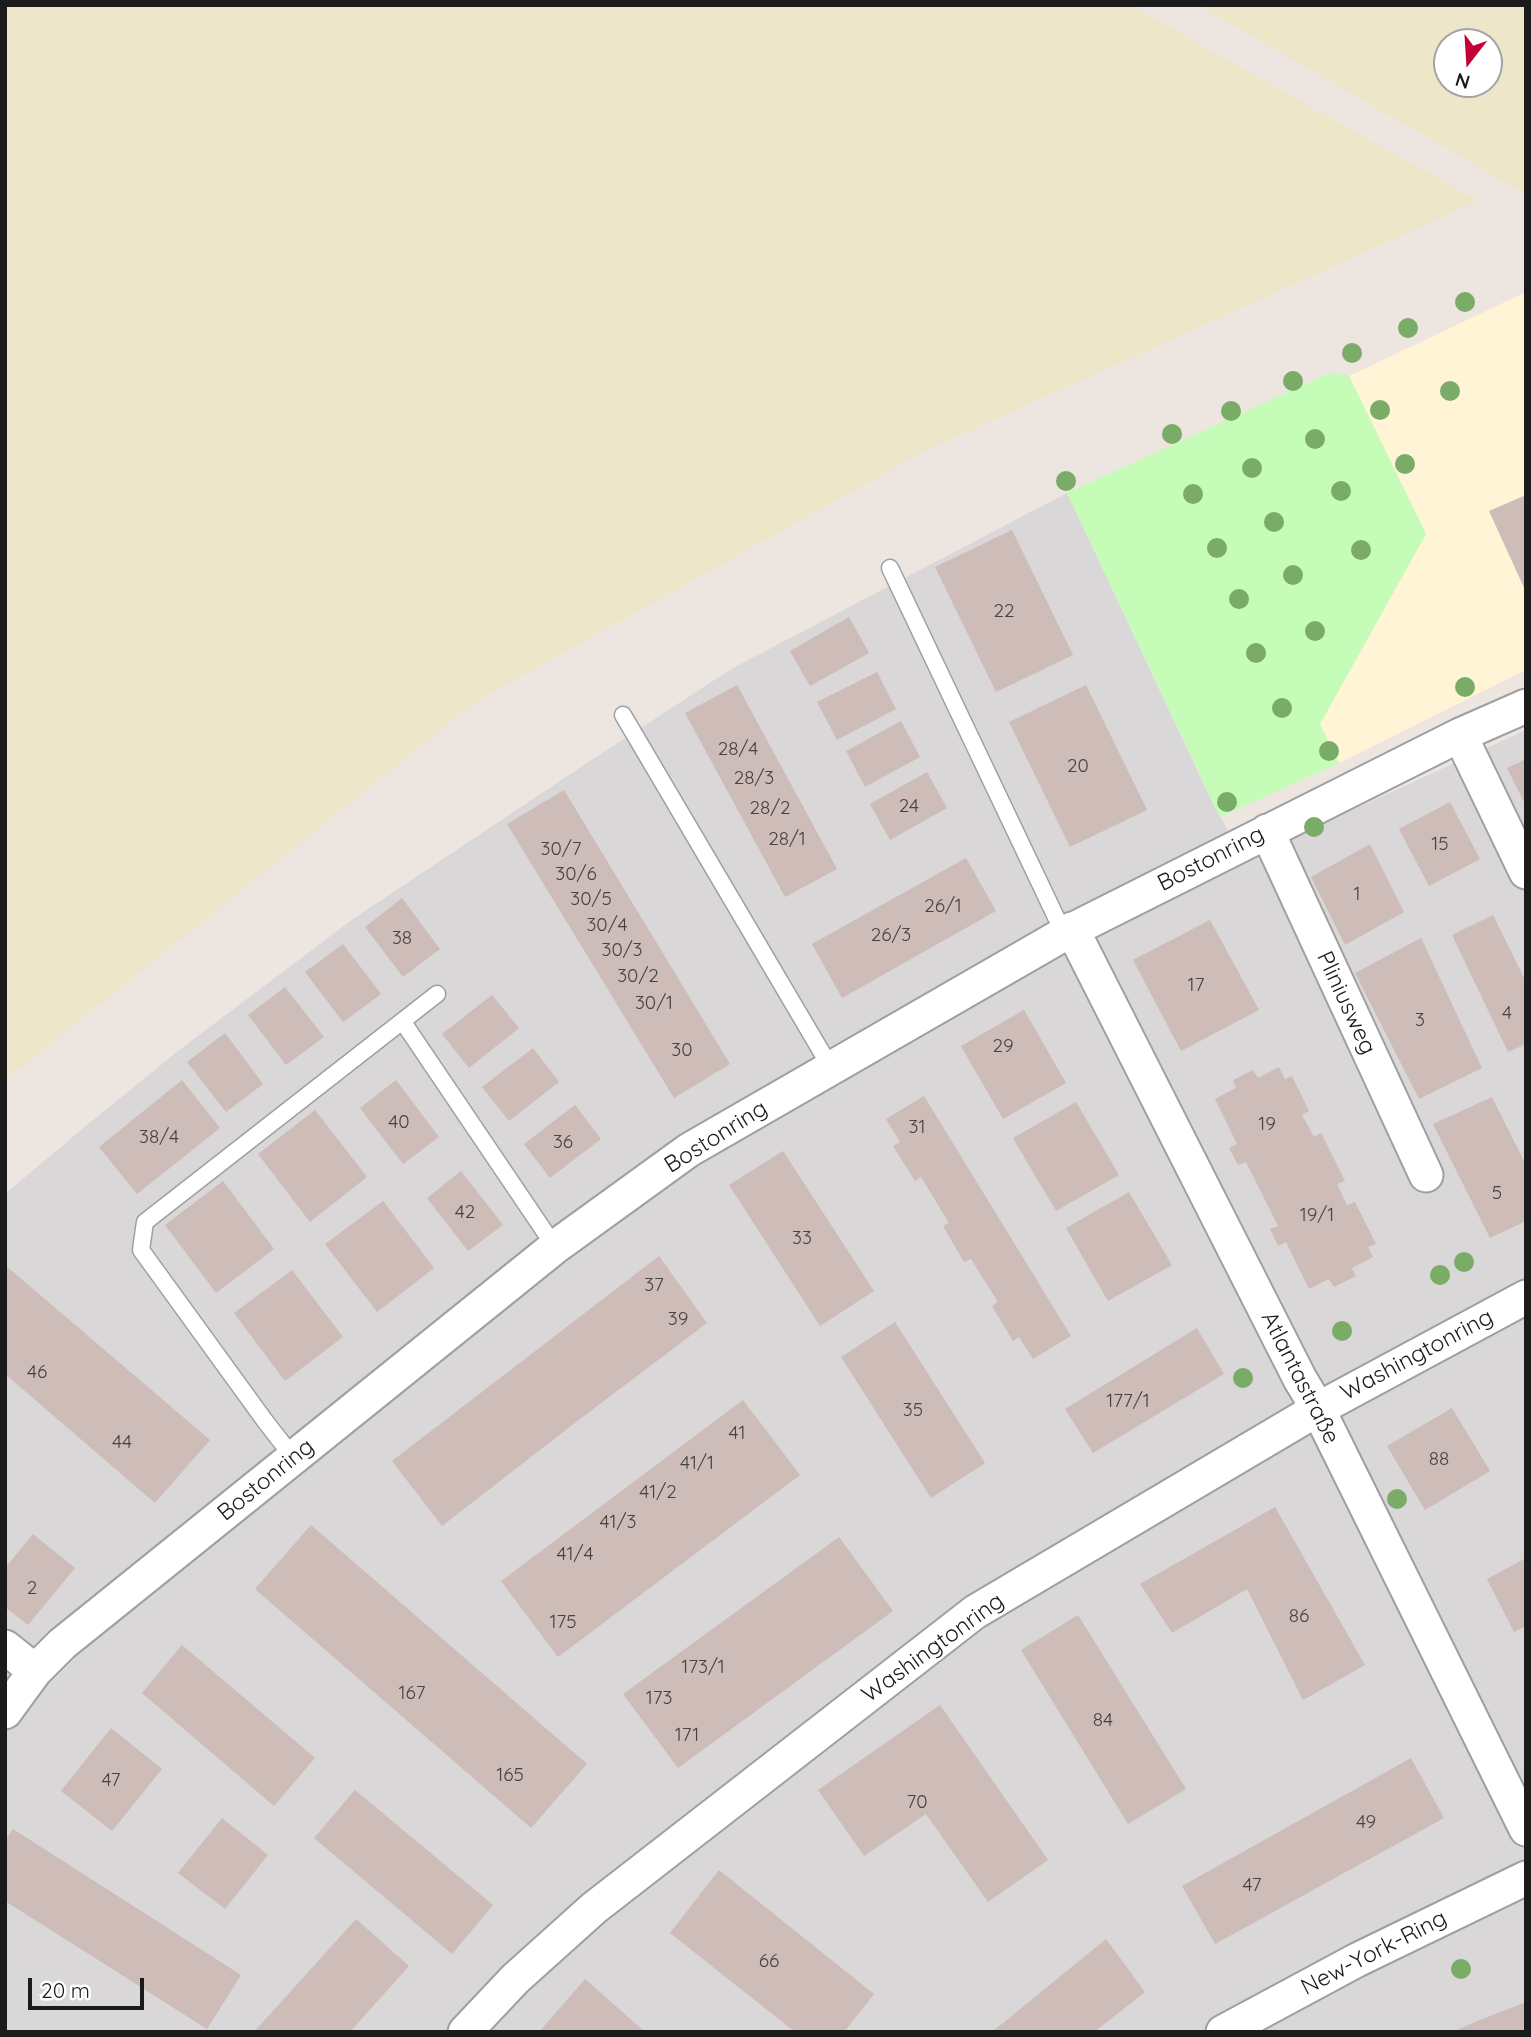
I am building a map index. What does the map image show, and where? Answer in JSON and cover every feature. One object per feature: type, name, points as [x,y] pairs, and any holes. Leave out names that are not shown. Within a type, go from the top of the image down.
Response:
[{"type":"street","name":"Bostonring","points":[[5,1712],[35,1671],[62,1644],[555,1247],[689,1150],[1068,931],[1460,735],[1526,706]]},
{"type":"street","points":[[1460,735],[1526,872]]},
{"type":"street","name":"Pliniusweg","points":[[1267,831],[1426,1175]]},
{"type":"street","name":"Atlantastraße","points":[[1068,931],[1318,1409],[1324,1426],[1526,1829]]},
{"type":"street","name":"Washingtonring","points":[[465,2032],[514,1979],[594,1908],[975,1612],[1318,1409],[1526,1297]]},
{"type":"street","points":[[5,1647],[35,1671]]},
{"type":"street","name":"New-York-Ring","points":[[1223,2032],[1357,1960],[1526,1878]]},
{"type":"lane","points":[[890,568],[1068,931]]},
{"type":"lane","points":[[623,715],[831,1068]]},
{"type":"lane","points":[[293,1457],[141,1250],[145,1222],[436,995]]},
{"type":"lane","points":[[403,1022],[555,1247]]},
{"type":"shaded area","points":[[5,5],[1130,5],[1478,201],[923,452],[477,701],[5,1080]]},
{"type":"shaded area","points":[[1198,5],[1526,5],[1526,194]]},
{"type":"shaded area","points":[[1526,292],[1526,670],[1339,763],[1320,724],[1426,534],[1349,376]]},
{"type":"shaded area","points":[[1067,493],[1212,802],[1244,860],[1526,730],[1526,2032],[5,2032],[5,1194],[178,1051],[353,919],[587,763],[733,668]]},
{"type":"green space","points":[[1330,373],[1349,376],[1426,534],[1320,724],[1339,763],[1220,817],[1067,493]]},
{"type":"building","points":[[1526,495],[1526,592],[1489,511]]},
{"type":"building","points":[[1012,530],[1073,655],[996,692],[935,567]]},
{"type":"building","points":[[849,617],[869,653],[810,686],[790,651]]},
{"type":"building","points":[[877,672],[896,709],[837,740],[817,702]]},
{"type":"building","points":[[737,685],[837,869],[785,897],[685,713]]},
{"type":"building","points":[[1086,685],[1147,810],[1070,847],[1009,722]]},
{"type":"building","points":[[901,721],[920,757],[865,787],[846,751]]},
{"type":"building","points":[[1526,759],[1526,806],[1507,768]]},
{"type":"building","points":[[927,772],[947,808],[890,840],[870,804]]},
{"type":"building","points":[[564,790],[730,1064],[674,1098],[507,824]]},
{"type":"building","points":[[1450,802],[1480,859],[1429,886],[1399,829]]},
{"type":"building","points":[[1370,844],[1404,912],[1345,945],[1311,877]]},
{"type":"building","points":[[966,858],[996,911],[842,998],[812,944]]},
{"type":"building","points":[[402,898],[440,949],[403,977],[365,927]]},
{"type":"building","points":[[1493,915],[1526,982],[1526,1044],[1508,1052],[1452,935]]},
{"type":"building","points":[[1210,920],[1259,1010],[1181,1051],[1133,960]]},
{"type":"building","points":[[1421,938],[1482,1068],[1419,1099],[1355,973]]},
{"type":"building","points":[[343,944],[381,994],[343,1022],[305,972]]},
{"type":"building","points":[[285,987],[324,1037],[286,1065],[248,1015]]},
{"type":"building","points":[[492,995],[519,1028],[469,1068],[442,1034]]},
{"type":"building","points":[[1024,1010],[1066,1083],[1003,1119],[961,1046]]},
{"type":"building","points":[[225,1033],[263,1084],[226,1112],[187,1062]]},
{"type":"building","points":[[533,1048],[559,1082],[509,1121],[482,1087]]},
{"type":"building","points":[[1279,1067],[1285,1079],[1292,1076],[1309,1111],[1302,1115],[1314,1137],[1321,1133],[1345,1181],[1337,1184],[1347,1205],[1355,1202],[1376,1244],[1368,1247],[1373,1257],[1352,1268],[1356,1276],[1334,1287],[1329,1279],[1309,1289],[1286,1242],[1278,1246],[1270,1229],[1278,1226],[1246,1162],[1238,1165],[1229,1148],[1237,1144],[1215,1099],[1236,1088],[1233,1080],[1253,1070],[1258,1078]]},
{"type":"building","points":[[182,1080],[220,1128],[137,1194],[99,1147]]},
{"type":"building","points":[[396,1080],[439,1137],[403,1164],[360,1108]]},
{"type":"building","points":[[924,1096],[1071,1336],[1033,1359],[1019,1337],[1013,1341],[992,1306],[998,1302],[971,1259],[964,1262],[943,1226],[949,1223],[921,1177],[915,1181],[893,1146],[900,1142],[886,1119]]},
{"type":"building","points":[[1492,1097],[1526,1165],[1526,1221],[1490,1238],[1433,1124]]},
{"type":"building","points":[[1076,1102],[1119,1175],[1056,1211],[1013,1138]]},
{"type":"building","points":[[575,1105],[601,1139],[550,1178],[524,1144]]},
{"type":"building","points":[[315,1110],[367,1177],[310,1222],[258,1154]]},
{"type":"building","points":[[783,1151],[874,1291],[820,1326],[729,1185]]},
{"type":"building","points":[[461,1171],[503,1225],[468,1251],[427,1198]]},
{"type":"building","points":[[223,1181],[274,1249],[216,1293],[165,1225]]},
{"type":"building","points":[[1129,1192],[1172,1265],[1108,1301],[1066,1228]]},
{"type":"building","points":[[383,1201],[434,1268],[377,1312],[325,1244]]},
{"type":"building","points":[[659,1256],[707,1323],[442,1526],[392,1461]]},
{"type":"building","points":[[5,1265],[210,1440],[155,1503],[5,1374]]},
{"type":"building","points":[[292,1270],[343,1337],[285,1381],[234,1313]]},
{"type":"building","points":[[895,1322],[985,1463],[931,1498],[841,1357]]},
{"type":"building","points":[[1197,1328],[1224,1374],[1093,1453],[1065,1409]]},
{"type":"building","points":[[743,1400],[800,1475],[558,1657],[501,1581]]},
{"type":"building","points":[[1452,1408],[1490,1471],[1425,1510],[1387,1446]]},
{"type":"building","points":[[1275,1507],[1365,1665],[1303,1700],[1247,1589],[1172,1633],[1140,1584]]},
{"type":"building","points":[[311,1525],[587,1764],[531,1828],[255,1589]]},
{"type":"building","points":[[33,1534],[75,1568],[28,1625],[5,1607],[5,1568]]},
{"type":"building","points":[[839,1537],[893,1611],[678,1768],[623,1694]]},
{"type":"building","points":[[1526,1558],[1526,1626],[1514,1632],[1487,1579]]},
{"type":"building","points":[[1078,1615],[1186,1789],[1128,1824],[1021,1650]]},
{"type":"building","points":[[182,1645],[315,1758],[274,1806],[142,1693]]},
{"type":"building","points":[[940,1705],[1048,1860],[988,1902],[926,1814],[864,1856],[818,1790]]},
{"type":"building","points":[[111,1728],[162,1769],[112,1831],[61,1791]]},
{"type":"building","points":[[1411,1758],[1444,1818],[1215,1944],[1182,1886]]},
{"type":"building","points":[[355,1790],[493,1905],[452,1954],[314,1838]]},
{"type":"building","points":[[222,1818],[268,1855],[225,1909],[178,1873]]},
{"type":"building","points":[[13,1829],[241,1975],[207,2029],[5,1901],[5,1841]]},
{"type":"building","points":[[719,1870],[874,1994],[844,2032],[795,2032],[670,1933]]},
{"type":"building","points":[[356,1919],[409,1966],[350,2032],[254,2032]]},
{"type":"building","points":[[1106,1939],[1145,1992],[1094,2032],[992,2032]]},
{"type":"building","points":[[585,1979],[645,2032],[539,2032]]},
{"type":"building","points":[[1526,2002],[1526,2032],[1452,2032],[1480,2020]]}]
